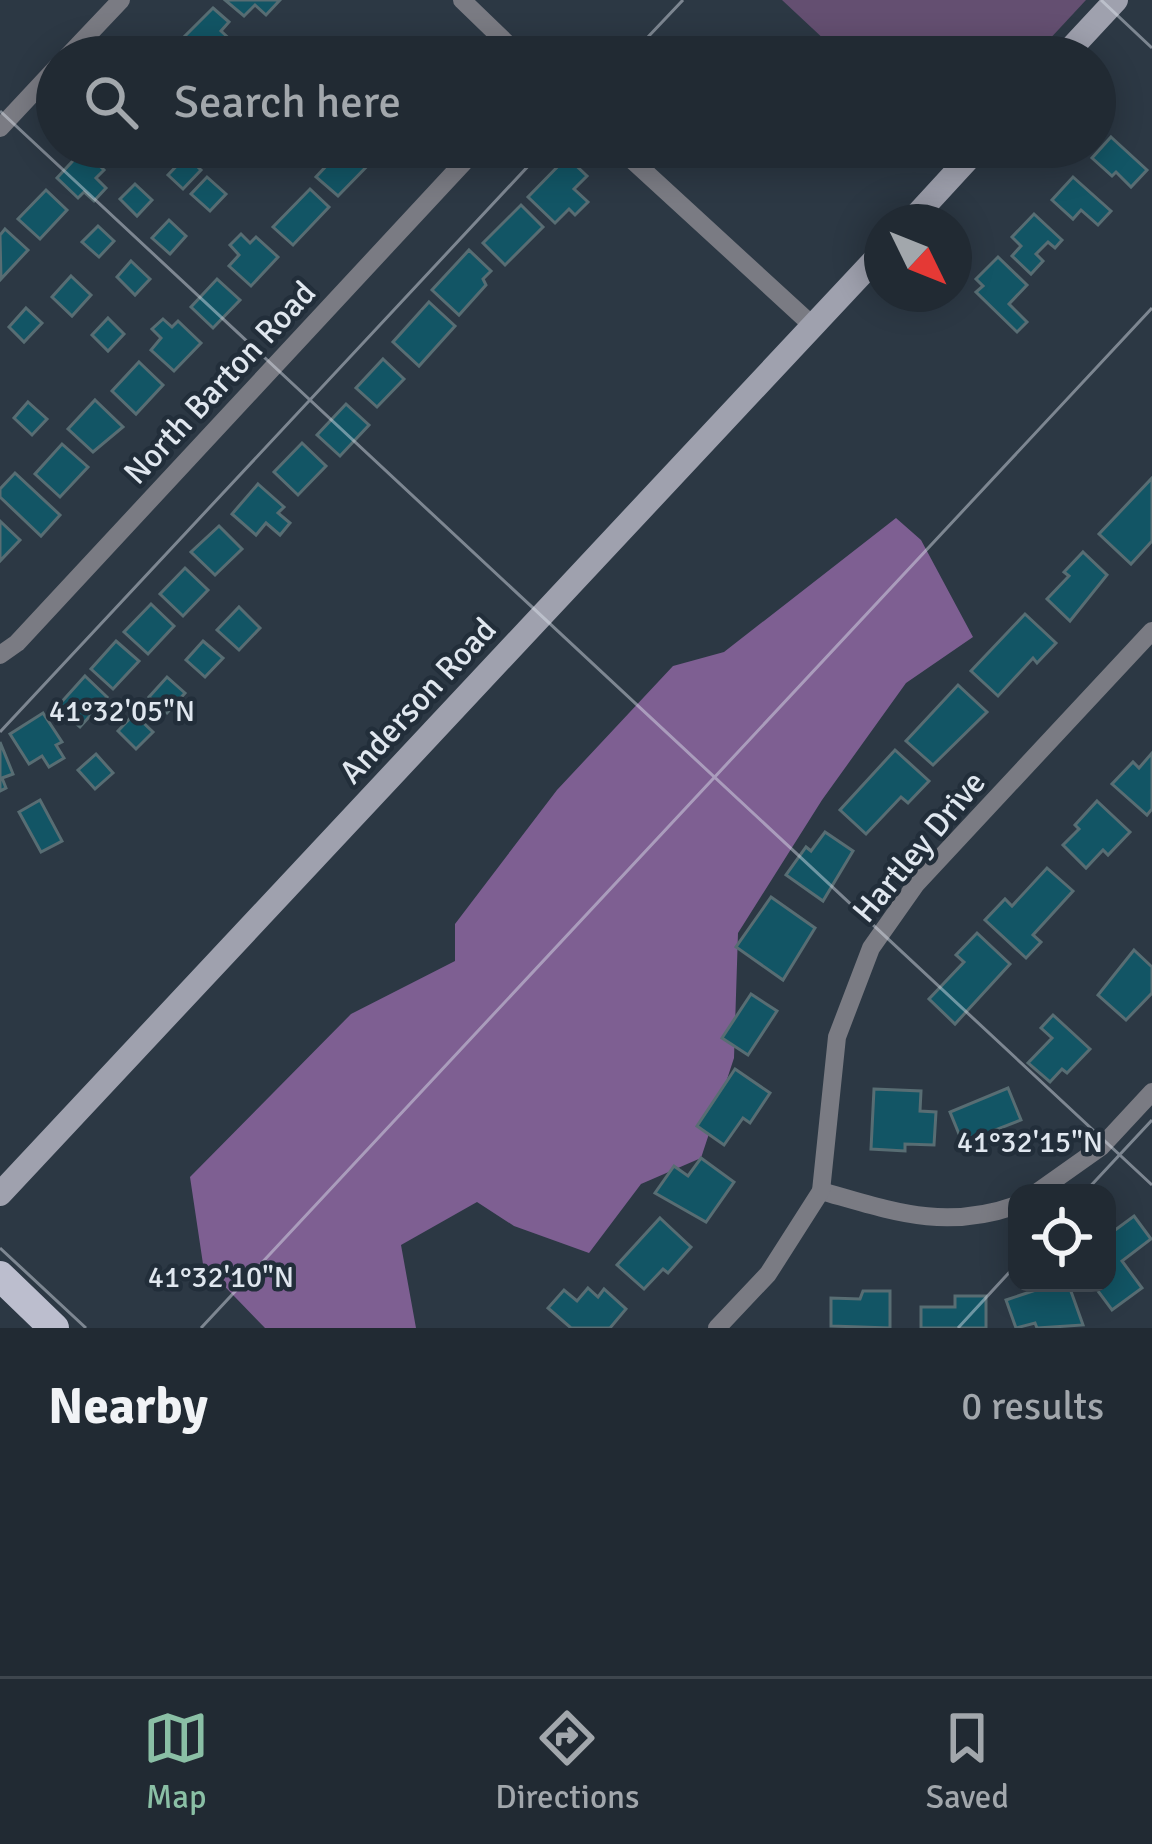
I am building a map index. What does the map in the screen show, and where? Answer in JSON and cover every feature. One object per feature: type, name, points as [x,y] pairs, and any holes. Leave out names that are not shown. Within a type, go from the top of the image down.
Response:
[{"type":"main road","points":[[0,1276],[54,1328]]},
{"type":"street","points":[[87,36],[121,0]]},
{"type":"street","points":[[462,0],[499,36]]},
{"type":"street","points":[[1083,36],[1116,0]]},
{"type":"street","points":[[0,128],[36,89]]},
{"type":"street","name":"North Barton Road","points":[[0,655],[17,643],[458,168]]},
{"type":"street","points":[[641,168],[813,326]]},
{"type":"street","points":[[927,204],[960,168]]},
{"type":"street","name":"Anderson Road","points":[[0,1193],[864,271]]},
{"type":"street","name":"Hartley Drive","points":[[717,1328],[768,1274],[821,1191],[837,1036],[871,948],[916,884],[1152,631]]},
{"type":"street","points":[[1049,1184],[1100,1148],[1152,1092]]},
{"type":"street","points":[[821,1191],[909,1216],[958,1220],[1008,1207]]},
{"type":"shaded area","points":[[782,0],[1086,0],[1053,36],[821,36]]},
{"type":"shaded area","points":[[896,518],[921,540],[973,637],[906,683],[822,800],[738,933],[734,1058],[701,1158],[641,1184],[589,1253],[514,1226],[477,1202],[401,1245],[416,1328],[265,1328],[203,1264],[190,1177],[351,1014],[455,961],[455,924],[557,790],[673,666],[724,652]]},
{"type":"building","points":[[225,0],[280,0],[266,15],[255,5],[244,16]]},
{"type":"building","points":[[213,8],[229,22],[221,31],[226,36],[185,36]]},
{"type":"building","points":[[1116,142],[1147,170],[1131,187],[1116,172],[1112,176],[1103,168],[1116,168]]},
{"type":"building","points":[[66,168],[102,168],[96,178],[106,188],[94,201],[84,192],[78,198],[57,178]]},
{"type":"building","points":[[175,168],[201,170],[183,189],[168,175]]},
{"type":"building","points":[[324,168],[365,168],[338,196],[316,177]]},
{"type":"building","points":[[556,168],[579,168],[587,176],[574,189],[588,202],[575,215],[569,209],[555,223],[528,197]]},
{"type":"building","points":[[207,177],[226,194],[210,211],[191,194]]},
{"type":"building","points":[[1073,177],[1111,211],[1098,225],[1081,210],[1073,219],[1052,200]]},
{"type":"building","points":[[135,184],[152,200],[137,216],[120,199]]},
{"type":"building","points":[[310,189],[329,207],[293,245],[273,227]]},
{"type":"building","points":[[46,190],[67,210],[40,239],[18,219]]},
{"type":"building","points":[[521,205],[543,227],[505,265],[483,243]]},
{"type":"building","points":[[1034,214],[1062,240],[1055,248],[1048,242],[1036,254],[1043,261],[1031,274],[1012,256],[1021,246],[1012,237]]},
{"type":"building","points":[[169,220],[186,236],[170,254],[152,238]]},
{"type":"building","points":[[98,226],[114,241],[99,257],[82,242]]},
{"type":"building","points":[[5,229],[28,250],[1,279],[0,235]]},
{"type":"building","points":[[241,234],[250,243],[256,237],[278,257],[251,286],[229,266],[239,255],[230,245]]},
{"type":"building","points":[[469,250],[491,271],[483,279],[486,285],[459,315],[432,290]]},
{"type":"building","points":[[998,257],[1027,285],[1009,304],[1027,322],[1017,332],[976,292],[983,286],[976,279]]},
{"type":"building","points":[[131,261],[150,279],[135,295],[117,277]]},
{"type":"building","points":[[71,276],[91,295],[72,316],[52,297]]},
{"type":"building","points":[[217,279],[240,300],[213,328],[191,307]]},
{"type":"building","points":[[429,302],[455,326],[419,366],[393,342]]},
{"type":"building","points":[[26,308],[42,323],[24,342],[9,327]]},
{"type":"building","points":[[108,318],[124,334],[108,351],[92,335]]},
{"type":"building","points":[[163,319],[172,327],[178,321],[201,343],[174,371],[151,350],[161,338],[152,329]]},
{"type":"building","points":[[383,359],[404,379],[377,407],[356,388]]},
{"type":"building","points":[[139,362],[163,385],[136,414],[112,391]]},
{"type":"building","points":[[95,400],[123,427],[93,452],[68,429]]},
{"type":"building","points":[[28,402],[47,419],[32,435],[14,418]]},
{"type":"building","points":[[346,404],[369,425],[340,456],[317,435]]},
{"type":"building","points":[[302,443],[326,466],[298,495],[274,472]]},
{"type":"building","points":[[62,444],[88,467],[60,497],[35,474]]},
{"type":"building","points":[[15,473],[60,515],[41,536],[0,497],[0,489]]},
{"type":"building","points":[[1152,478],[1152,541],[1131,564],[1099,534]]},
{"type":"building","points":[[258,484],[284,507],[278,513],[290,523],[280,535],[266,523],[256,535],[232,514]]},
{"type":"building","points":[[0,521],[20,540],[0,561]]},
{"type":"building","points":[[219,526],[242,549],[215,575],[191,552]]},
{"type":"building","points":[[1083,552],[1107,575],[1070,621],[1047,599]]},
{"type":"building","points":[[185,568],[208,590],[183,616],[160,594]]},
{"type":"building","points":[[151,604],[174,626],[148,654],[124,632]]},
{"type":"building","points":[[239,607],[260,628],[239,650],[217,630]]},
{"type":"building","points":[[1025,614],[1056,643],[1037,663],[1033,658],[998,696],[971,671]]},
{"type":"building","points":[[116,641],[139,661],[113,689],[91,669]]},
{"type":"building","points":[[203,641],[223,658],[205,677],[186,660]]},
{"type":"building","points":[[85,676],[107,697],[80,727],[57,707]]},
{"type":"building","points":[[167,677],[185,693],[167,713],[149,697]]},
{"type":"building","points":[[958,685],[987,712],[933,765],[906,741]]},
{"type":"building","points":[[43,713],[62,742],[56,745],[64,758],[49,767],[42,756],[29,764],[10,734]]},
{"type":"building","points":[[134,714],[153,732],[136,749],[118,731]]},
{"type":"building","points":[[0,742],[13,774],[2,778],[6,788],[0,791]]},
{"type":"building","points":[[895,750],[929,781],[908,803],[901,797],[866,834],[840,810]]},
{"type":"building","points":[[1152,753],[1152,809],[1147,815],[1112,784],[1133,762],[1139,768]]},
{"type":"building","points":[[96,754],[113,773],[95,789],[78,770]]},
{"type":"building","points":[[40,800],[62,841],[41,852],[19,812]]},
{"type":"building","points":[[1097,801],[1130,832],[1108,855],[1103,850],[1086,868],[1063,845]]},
{"type":"building","points":[[825,832],[853,851],[823,901],[786,875],[806,847],[811,851]]},
{"type":"building","points":[[1047,868],[1073,891],[1033,935],[1041,942],[1026,958],[985,920],[1005,899],[1012,906]]},
{"type":"building","points":[[771,897],[815,928],[783,980],[736,947]]},
{"type":"building","points":[[977,933],[1010,964],[955,1024],[929,999],[964,962],[956,955]]},
{"type":"building","points":[[1134,950],[1152,967],[1152,993],[1126,1020],[1098,995]]},
{"type":"building","points":[[751,994],[777,1011],[748,1055],[722,1038]]},
{"type":"building","points":[[1053,1015],[1090,1049],[1067,1073],[1062,1069],[1050,1082],[1028,1063],[1052,1038],[1041,1028]]},
{"type":"building","points":[[735,1069],[770,1093],[750,1123],[743,1118],[724,1145],[697,1126]]},
{"type":"building","points":[[1008,1088],[1021,1120],[995,1130],[998,1138],[966,1151],[950,1112]]},
{"type":"building","points":[[874,1089],[921,1091],[920,1111],[936,1112],[934,1145],[905,1144],[905,1151],[871,1149]]},
{"type":"building","points":[[701,1158],[734,1182],[706,1222],[655,1193],[674,1166],[688,1176]]},
{"type":"building","points":[[1134,1216],[1151,1239],[1122,1261],[1142,1288],[1112,1310],[1099,1292],[1116,1292],[1116,1229]]},
{"type":"building","points":[[660,1218],[691,1247],[668,1273],[663,1269],[644,1289],[617,1265]]},
{"type":"building","points":[[588,1288],[598,1297],[604,1289],[626,1309],[610,1328],[571,1328],[548,1308],[564,1290],[577,1301]]},
{"type":"building","points":[[863,1291],[890,1291],[890,1328],[831,1326],[831,1298],[860,1299]]},
{"type":"building","points":[[1030,1292],[1071,1292],[1083,1325],[1037,1328],[1035,1323],[1016,1328],[1006,1300]]},
{"type":"building","points":[[955,1296],[986,1296],[986,1328],[921,1328],[921,1307],[955,1307]]}]
